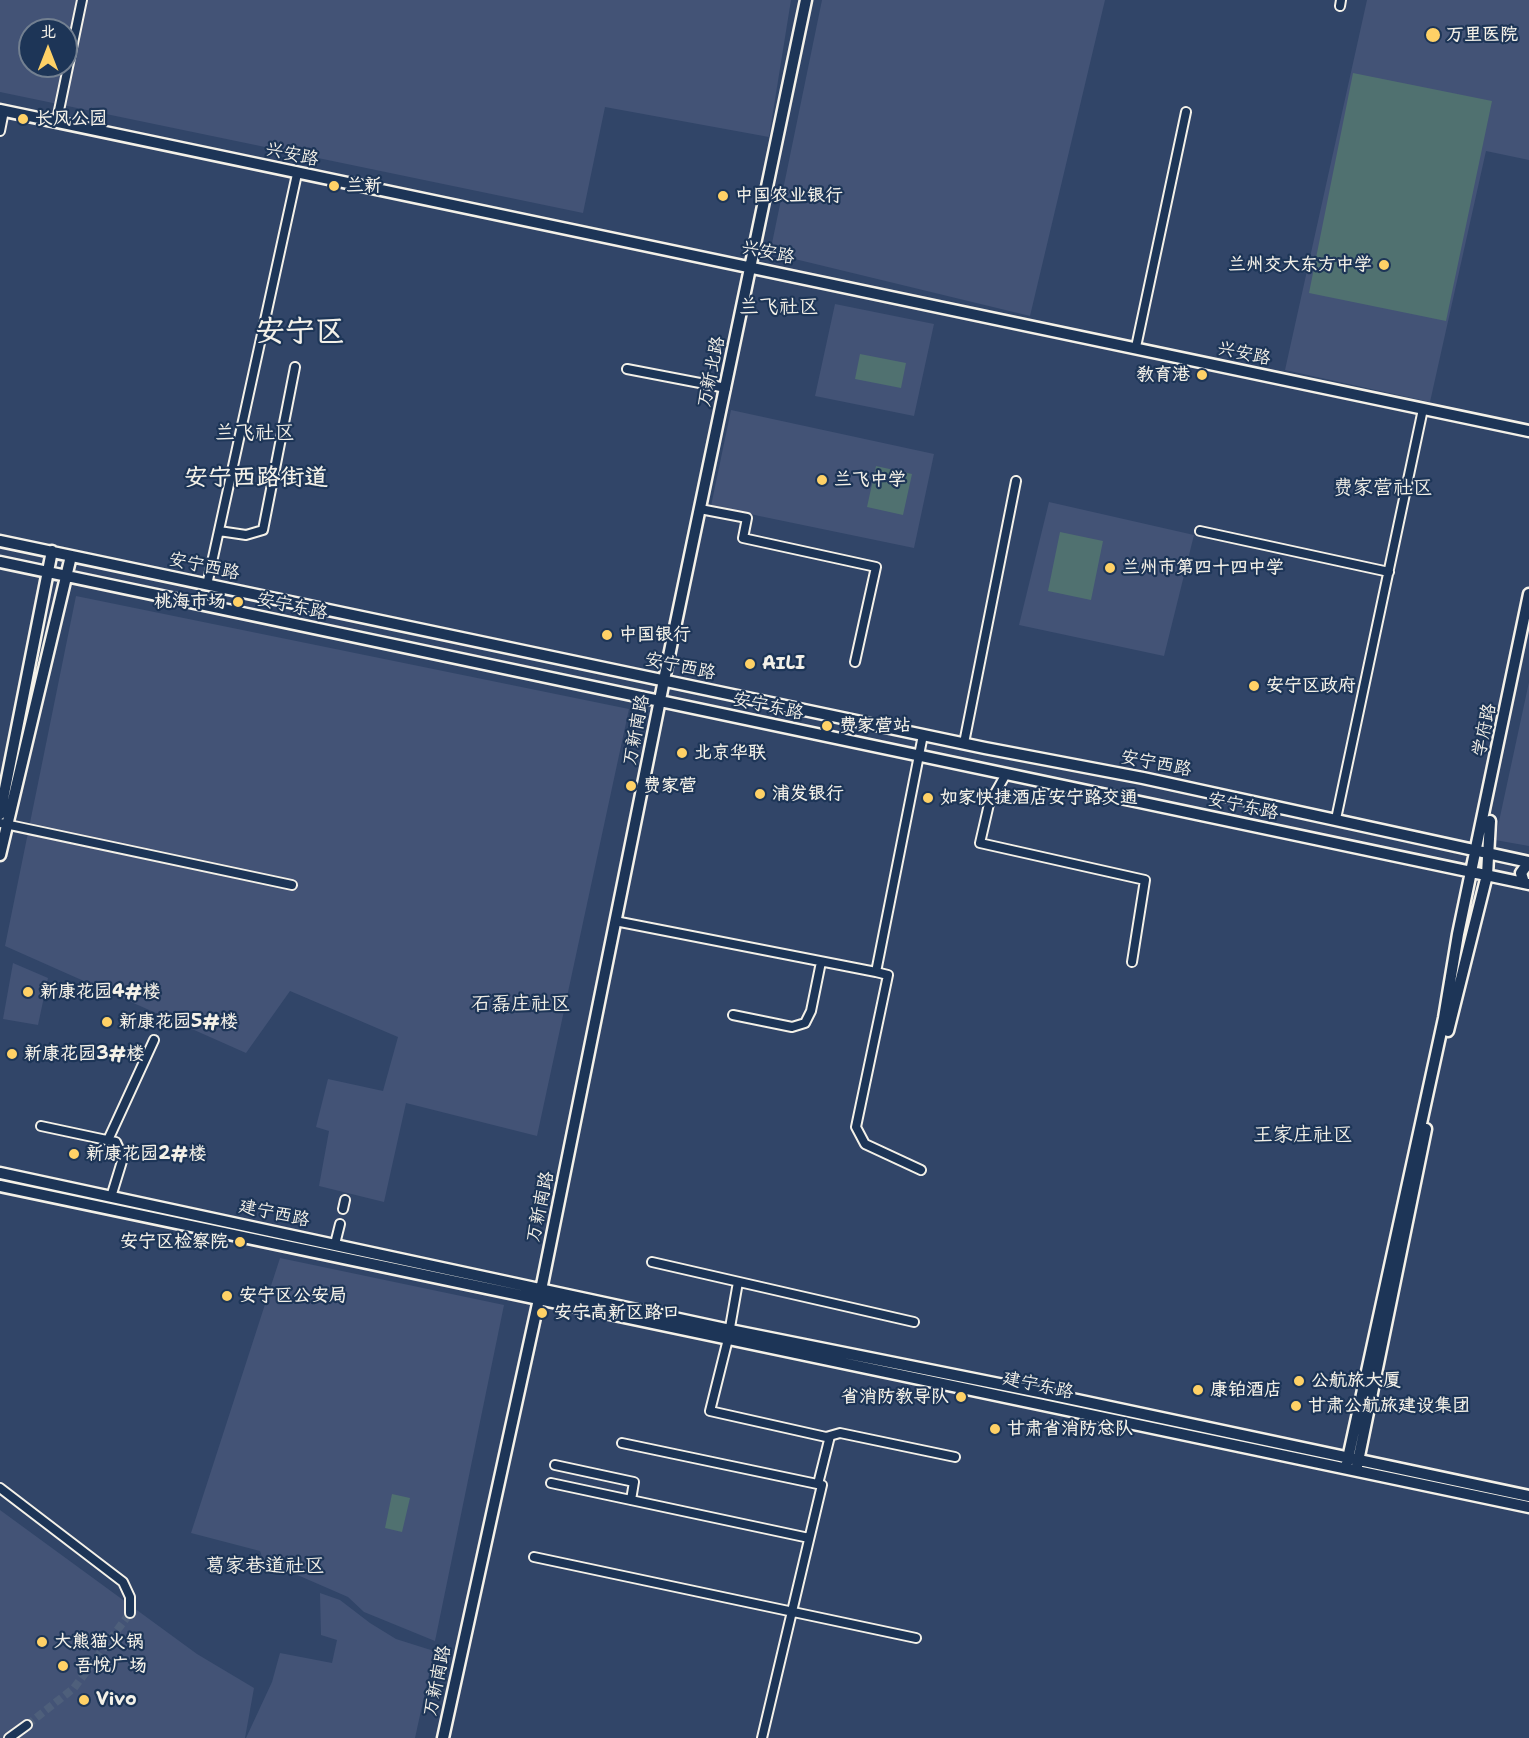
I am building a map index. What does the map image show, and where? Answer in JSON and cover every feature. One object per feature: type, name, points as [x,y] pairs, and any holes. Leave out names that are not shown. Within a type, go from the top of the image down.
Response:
[{"type":"main road","name":"万新北路","points":[[664,680],[806,0]]},
{"type":"main road","name":"兴安路","points":[[2,110],[57,120],[297,174],[751,266],[1529,431]]},
{"type":"main road","name":"安宁西路","points":[[5,542],[923,735],[1143,778],[1529,862]]},
{"type":"main road","points":[[2,562],[14,554],[5,542]]},
{"type":"main road","points":[[0,814],[52,552]]},
{"type":"main road","points":[[0,855],[4,823],[71,556]]},
{"type":"main road","name":"安宁东路","points":[[2,562],[1527,883]]},
{"type":"main road","points":[[103,583],[102,571],[108,563]]},
{"type":"main road","name":"学府路","points":[[1352,1465],[1529,594]]},
{"type":"main road","name":"学府路","points":[[1352,1465],[1429,1114],[1486,875],[1489,854],[1488,832],[1529,630]]},
{"type":"main road","name":"万新南路","points":[[442,1738],[540,1294],[664,680]]},
{"type":"main road","points":[[1527,883],[1521,873],[1529,862]]},
{"type":"main road","name":"建宁西路","points":[[0,1173],[335,1244],[540,1294]]},
{"type":"main road","name":"建宁西路","points":[[0,1186],[540,1294]]},
{"type":"main road","name":"建宁东路","points":[[540,1294],[729,1335],[1044,1393],[1529,1507]]},
{"type":"main road","name":"建宁东路","points":[[1352,1465],[1529,1496]]},
{"type":"street","points":[[57,120],[82,0]]},
{"type":"street","points":[[0,131],[2,110]]},
{"type":"street","points":[[1136,347],[1186,112]]},
{"type":"street","points":[[207,585],[297,174]]},
{"type":"street","points":[[219,531],[246,535],[263,530],[295,368]]},
{"type":"street","points":[[627,369],[726,388]]},
{"type":"street","points":[[1336,819],[1423,409]]},
{"type":"street","points":[[964,743],[1016,481]]},
{"type":"street","points":[[700,509],[747,518],[743,538],[876,567],[855,662]]},
{"type":"street","points":[[1200,531],[1389,572]]},
{"type":"street","points":[[876,972],[923,735]]},
{"type":"street","points":[[1006,774],[989,804],[980,843],[1145,880],[1132,962]]},
{"type":"street","points":[[4,823],[292,885]]},
{"type":"street","points":[[615,921],[888,975],[856,1127],[865,1144],[921,1170]]},
{"type":"street","points":[[733,1015],[792,1028],[805,1023],[811,1011],[821,962]]},
{"type":"street","points":[[108,1140],[154,1040]]},
{"type":"street","points":[[40,1126],[116,1142],[123,1158],[111,1197]]},
{"type":"street","points":[[335,1244],[340,1224]]},
{"type":"street","points":[[652,1262],[914,1322]]},
{"type":"street","points":[[738,1282],[729,1335],[710,1411],[830,1436],[840,1433],[955,1457]]},
{"type":"street","points":[[818,1485],[830,1436]]},
{"type":"street","points":[[622,1443],[822,1485],[762,1738]]},
{"type":"street","points":[[555,1465],[634,1482],[631,1500]]},
{"type":"street","points":[[551,1483],[809,1538]]},
{"type":"street","points":[[0,1488],[123,1582],[130,1597],[130,1613]]},
{"type":"street","points":[[534,1557],[916,1638]]},
{"type":"street","points":[[9,1738],[27,1725]]},
{"type":"shaded area","points":[[0,0],[791,0],[769,137],[605,107],[583,213],[0,92]]},
{"type":"shaded area","points":[[822,0],[1105,0],[1030,316],[770,253]]},
{"type":"shaded area","name":"兰州交大东方中学","points":[[1367,0],[1529,0],[1529,160],[1486,151],[1430,402],[1285,370]]},
{"type":"shaded area","points":[[835,304],[934,324],[914,416],[815,396]]},
{"type":"shaded area","name":"兰飞中学","points":[[731,410],[934,454],[914,548],[711,506]]},
{"type":"shaded area","name":"兰州市第四十四中学","points":[[1049,502],[1194,535],[1164,656],[1019,625]]},
{"type":"shaded area","points":[[76,596],[629,709],[537,1136],[406,1103],[384,1202],[319,1186],[329,1131],[316,1127],[328,1079],[383,1091],[398,1037],[290,991],[246,1053],[5,946]]},
{"type":"shaded area","points":[[1529,682],[1529,846],[1495,840]]},
{"type":"shaded area","points":[[13,963],[48,978],[38,1025],[3,1019]]},
{"type":"shaded area","points":[[280,1258],[504,1305],[435,1641],[364,1612],[348,1597],[263,1560],[260,1551],[191,1533]]},
{"type":"shaded area","points":[[0,1510],[197,1654],[254,1688],[245,1738],[0,1738]]},
{"type":"shaded area","points":[[320,1593],[340,1600],[396,1639],[434,1651],[415,1738],[246,1738],[272,1682],[280,1653],[332,1663],[337,1640],[321,1635]]},
{"type":"green space","name":"兰州交大东方中学","points":[[1353,73],[1492,101],[1446,321],[1309,293]]},
{"type":"green space","points":[[860,354],[906,363],[901,388],[855,379]]},
{"type":"green space","points":[[876,466],[912,474],[903,515],[867,507]]},
{"type":"green space","points":[[1060,532],[1103,541],[1091,600],[1048,591]]},
{"type":"green space","points":[[392,1494],[410,1498],[402,1532],[385,1528]]},
{"type":"tunnel","points":[[27,1725],[74,1688],[130,1613]]},
{"type":"place","name":"万里医院","points":[[1433,35]]},
{"type":"place","name":"长风公园","points":[[23,119]]},
{"type":"place","name":"兰新","points":[[334,186]]},
{"type":"place","name":"中国农业银行","points":[[723,196]]},
{"type":"place","name":"兰州交大东方中学","points":[[1384,265]]},
{"type":"place","name":"教育港","points":[[1202,375]]},
{"type":"place","name":"兰飞中学","points":[[822,480]]},
{"type":"place","name":"兰州市第四十四中学","points":[[1110,568]]},
{"type":"place","name":"桃海市场","points":[[238,602]]},
{"type":"place","name":"中国银行","points":[[607,635]]},
{"type":"place","name":"AILI","points":[[750,664]]},
{"type":"place","name":"安宁区政府","points":[[1254,686]]},
{"type":"place","name":"费家营站","points":[[827,726]]},
{"type":"place","name":"北京华联","points":[[682,753]]},
{"type":"place","name":"费家营","points":[[631,786]]},
{"type":"place","name":"浦发银行","points":[[760,794]]},
{"type":"place","name":"如家快捷酒店安宁路交通","points":[[928,798]]},
{"type":"place","name":"新康花园4#楼","points":[[28,992]]},
{"type":"place","name":"新康花园5#楼","points":[[107,1022]]},
{"type":"place","name":"新康花园3#楼","points":[[12,1054]]},
{"type":"place","name":"新康花园2#楼","points":[[74,1154]]},
{"type":"place","name":"安宁区检察院","points":[[240,1242]]},
{"type":"place","name":"安宁区公安局","points":[[227,1296]]},
{"type":"place","name":"安宁高新区路口","points":[[542,1313]]},
{"type":"place","name":"公航旅大厦","points":[[1299,1381]]},
{"type":"place","name":"康铂酒店","points":[[1198,1390]]},
{"type":"place","name":"省消防教导队","points":[[961,1397]]},
{"type":"place","name":"甘肃公航旅建设集团","points":[[1296,1406]]},
{"type":"place","name":"甘肃省消防总队","points":[[995,1429]]},
{"type":"place","name":"大熊猫火锅","points":[[42,1642]]},
{"type":"place","name":"吾悦广场","points":[[63,1666]]},
{"type":"place","name":"Vivo","points":[[84,1700]]},
{"type":"district","name":"兰飞社区","points":[[779,308]]},
{"type":"district","name":"安宁区","points":[[300,333]]},
{"type":"district","name":"兰飞社区","points":[[255,434]]},
{"type":"district","name":"安宁西路街道","points":[[256,479]]},
{"type":"district","name":"费家营社区","points":[[1383,489]]},
{"type":"district","name":"石磊庄社区","points":[[521,1005]]},
{"type":"district","name":"王家庄社区","points":[[1303,1136]]},
{"type":"district","name":"葛家巷道社区","points":[[265,1567]]}]
